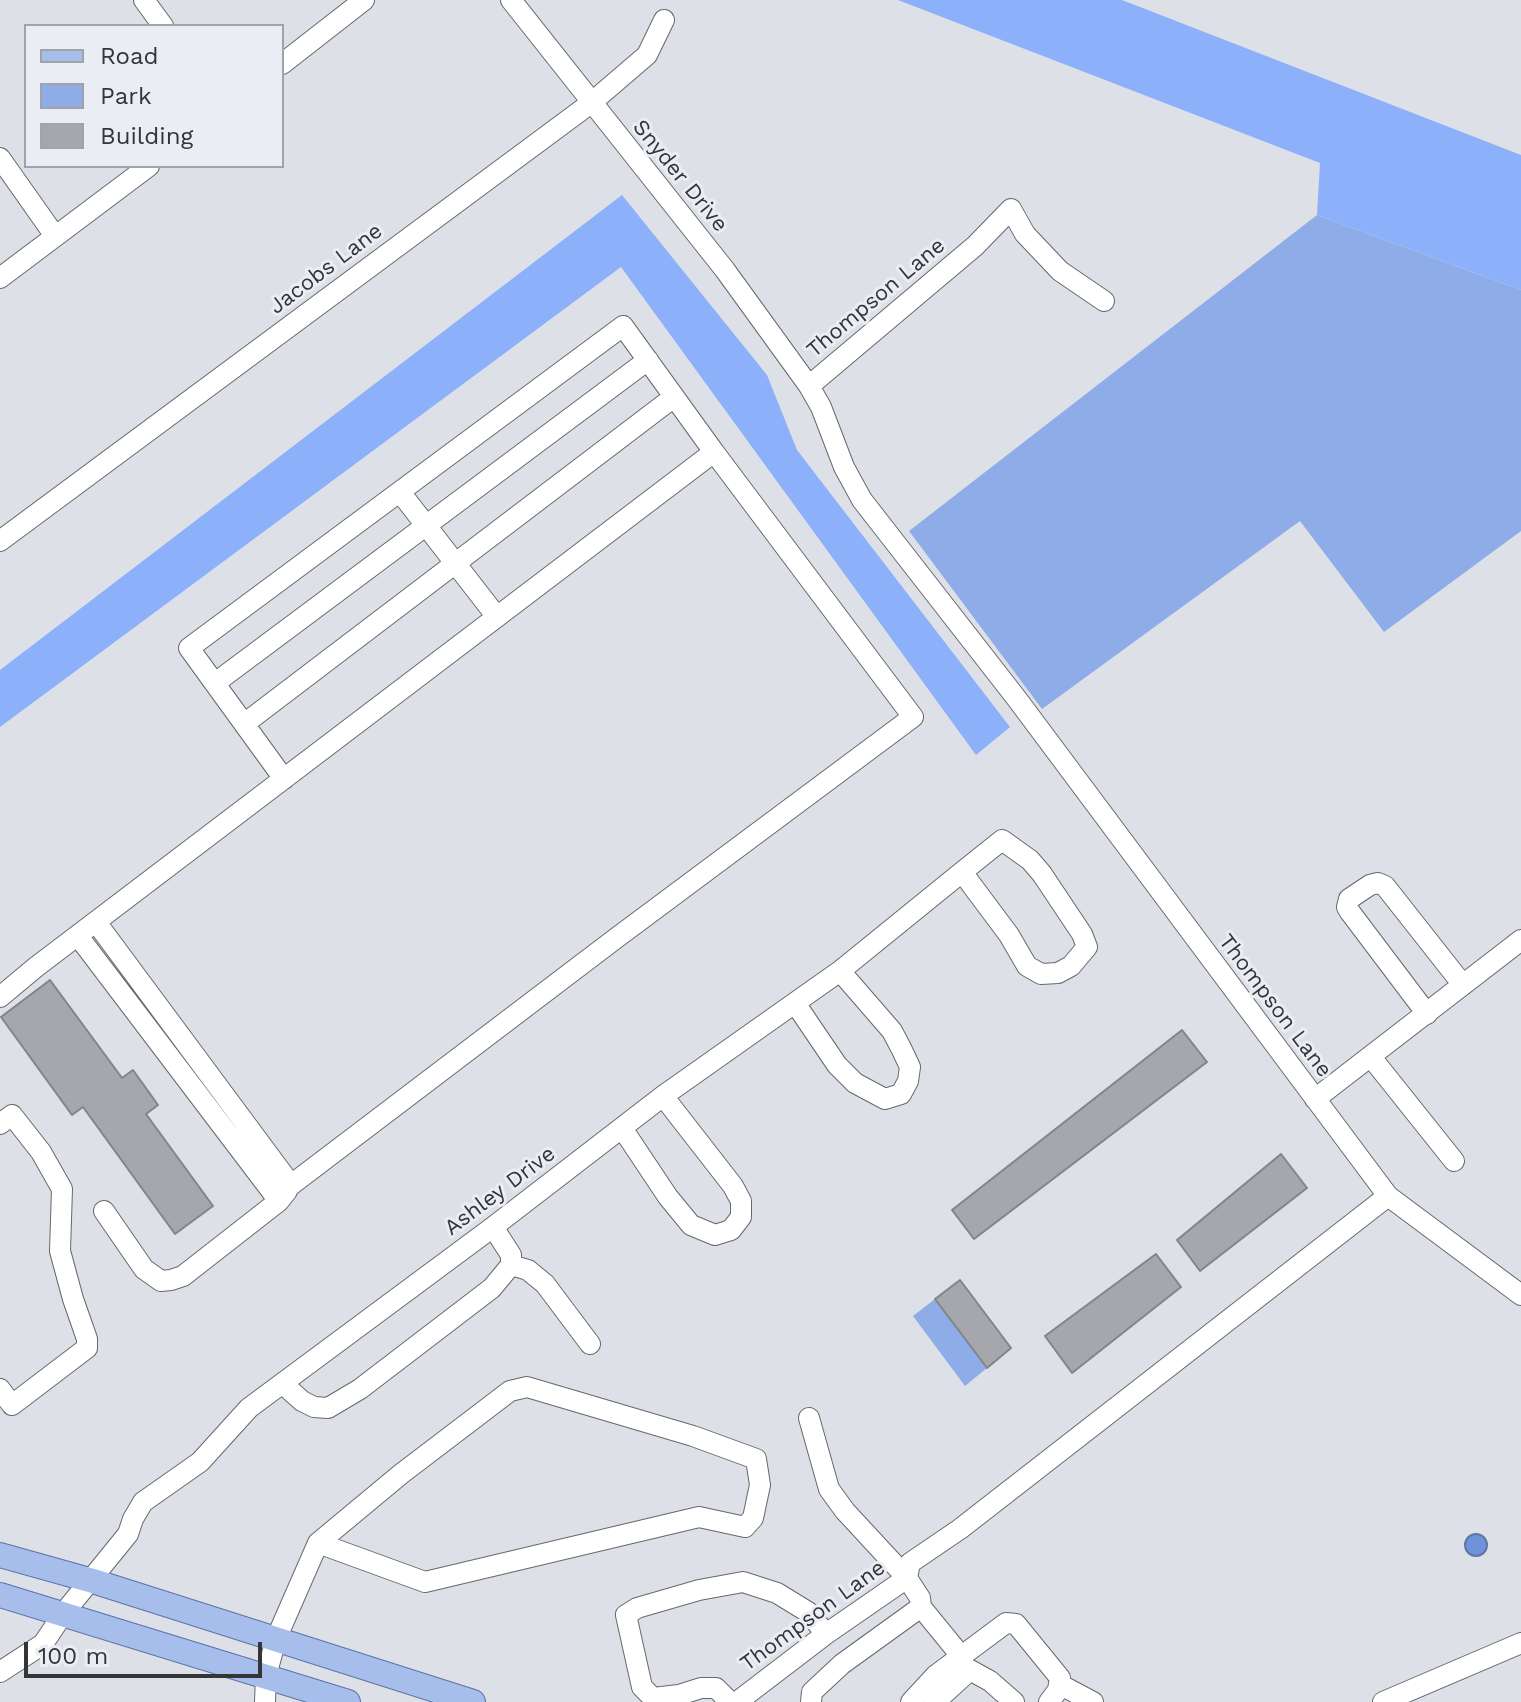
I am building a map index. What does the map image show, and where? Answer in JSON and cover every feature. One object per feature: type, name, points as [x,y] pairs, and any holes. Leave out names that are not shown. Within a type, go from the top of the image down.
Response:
[{"type":"main road","points":[[0,1555],[93,1581],[473,1702]]},
{"type":"main road","points":[[0,1595],[348,1702]]},
{"type":"street","points":[[144,0],[162,24]]},
{"type":"street","points":[[284,62],[364,0]]},
{"type":"street","name":"Snyder Drive","points":[[511,0],[725,270],[809,386]]},
{"type":"street","name":"Jacobs Lane","points":[[0,541],[591,103],[647,55],[664,20]]},
{"type":"street","points":[[0,158],[55,236]]},
{"type":"street","points":[[0,278],[146,168]]},
{"type":"street","name":"Thompson Lane","points":[[737,1702],[826,1634],[907,1578],[910,1563],[983,1512],[1388,1196],[1017,699],[862,500],[844,467],[821,407],[809,386],[975,246],[1011,209],[1025,234],[1060,271],[1104,301]]},
{"type":"street","points":[[104,1211],[144,1269],[161,1281],[183,1276],[285,1193],[615,939],[913,717],[623,326],[189,648],[284,779]]},
{"type":"street","points":[[215,683],[648,360]]},
{"type":"street","points":[[244,724],[674,397]]},
{"type":"street","points":[[0,997],[714,452]]},
{"type":"street","points":[[400,492],[497,617]]},
{"type":"street","name":"Ashley Drive","points":[[0,1672],[43,1644],[63,1614],[93,1581],[128,1534],[143,1502],[200,1462],[249,1408],[663,1096],[840,971],[962,872],[1002,840],[1030,860],[1082,934],[1087,947],[1071,966],[1058,973],[1041,974],[1027,966],[1009,935],[962,872]]},
{"type":"street","points":[[1427,1014],[1350,912],[1347,907],[1349,899],[1370,885],[1385,886],[1463,985]]},
{"type":"street","points":[[96,922],[285,1193]]},
{"type":"street","points":[[78,936],[285,1193]]},
{"type":"street","points":[[1315,1099],[1521,940]]},
{"type":"street","points":[[795,1003],[837,1065],[855,1083],[885,1099],[901,1094],[908,1081],[910,1067],[901,1048],[892,1031],[840,971]]},
{"type":"street","points":[[1371,1057],[1454,1161]]},
{"type":"street","points":[[622,1128],[668,1197],[691,1225],[715,1235],[731,1230],[741,1217],[741,1201],[733,1186],[663,1096]]},
{"type":"street","points":[[0,1124],[12,1115],[41,1152],[62,1189],[60,1251],[87,1339],[87,1348],[12,1405],[0,1389]]},
{"type":"street","points":[[1388,1196],[1521,1295]]},
{"type":"street","points":[[283,1384],[302,1401],[314,1407],[328,1408],[360,1389],[492,1288],[511,1265],[511,1255],[493,1227]]},
{"type":"street","points":[[511,1265],[528,1270],[545,1284],[590,1344]]},
{"type":"street","points":[[265,1702],[266,1676],[276,1639],[318,1543],[401,1474],[510,1391],[527,1387],[693,1436],[756,1459],[760,1485],[753,1518],[745,1527],[699,1517],[425,1582],[318,1543]]},
{"type":"street","points":[[809,1418],[829,1489],[845,1511],[907,1578],[920,1598],[921,1607],[961,1656]]},
{"type":"street","points":[[730,1702],[716,1688],[653,1698],[642,1687],[626,1615],[637,1608],[699,1590],[743,1582],[777,1593],[808,1612],[826,1634]]},
{"type":"street","points":[[811,1702],[812,1692],[842,1664],[921,1607]]},
{"type":"street","points":[[911,1702],[936,1675],[1006,1623],[1016,1624],[1060,1678],[1058,1690],[1049,1702]]},
{"type":"street","points":[[1383,1702],[1521,1643]]},
{"type":"street","points":[[935,1702],[970,1670],[990,1681],[1014,1702]]},
{"type":"street","points":[[1059,1684],[1093,1702]]},
{"type":"green space","points":[[1317,215],[1521,290],[1521,531],[1384,632],[1300,521],[1042,709],[909,531]]},
{"type":"green space","points":[[935,1299],[987,1368],[965,1386],[913,1316]]},
{"type":"shaded area","points":[[898,0],[1122,0],[1521,155],[1521,290],[1317,215],[1320,163]]},
{"type":"shaded area","points":[[622,195],[767,375],[797,450],[1010,727],[976,755],[621,267],[0,727],[0,670]]},
{"type":"shaded area","points":[[1476,1534],[1484,1537],[1487,1545],[1484,1553],[1476,1556],[1468,1553],[1465,1545],[1468,1537]]},
{"type":"building","points":[[50,980],[122,1078],[133,1070],[158,1105],[146,1114],[213,1206],[175,1234],[83,1107],[72,1115],[1,1017]]},
{"type":"building","points":[[1182,1030],[1207,1062],[974,1239],[952,1210]]},
{"type":"building","points":[[1281,1154],[1307,1188],[1200,1271],[1177,1240]]},
{"type":"building","points":[[1156,1254],[1181,1287],[1072,1373],[1045,1336]]},
{"type":"building","points":[[960,1280],[1011,1348],[987,1368],[935,1299]]}]
